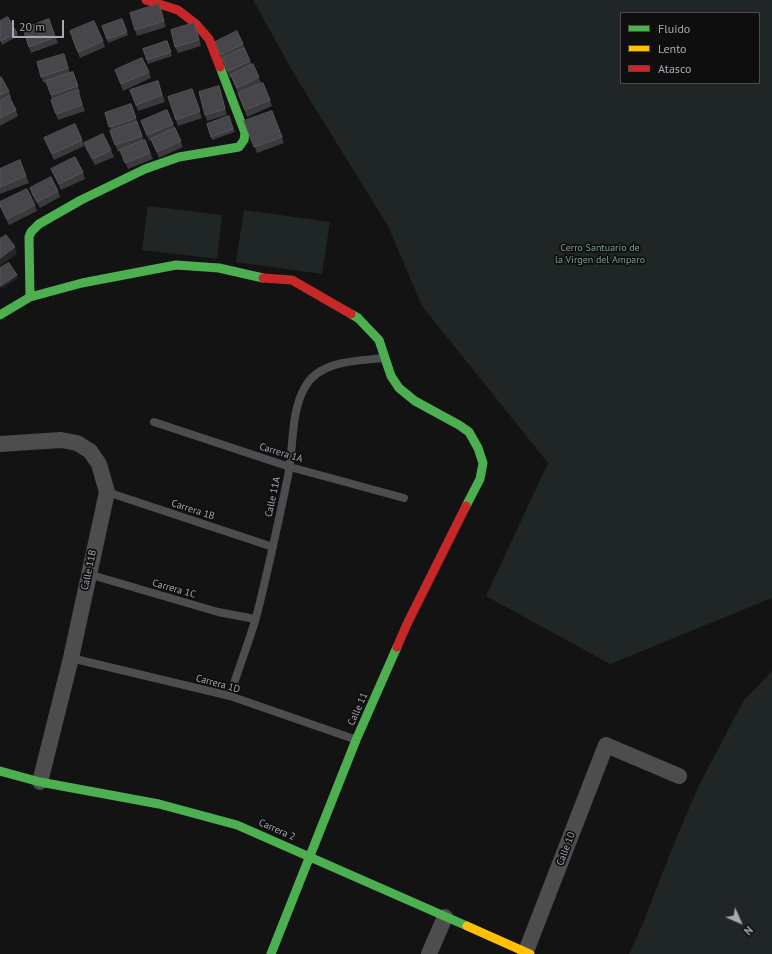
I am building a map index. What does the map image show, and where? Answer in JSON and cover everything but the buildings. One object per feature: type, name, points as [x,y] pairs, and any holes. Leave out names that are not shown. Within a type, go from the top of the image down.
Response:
[{"type":"street","points":[[30,297],[29,237],[31,232],[38,224],[81,200],[145,169],[179,157],[239,147],[244,140],[245,133],[208,39],[196,24],[178,10],[146,0]]},
{"type":"street","points":[[0,315],[30,297],[82,283],[176,265],[219,268],[260,278],[292,280],[358,318],[379,340],[385,357]]},
{"type":"street","name":"Calle 11","points":[[271,954],[356,740],[407,624],[480,479],[483,463],[478,448],[469,432],[415,401],[399,388],[391,376],[385,357]]},
{"type":"street","name":"Calle 11B","points":[[0,444],[61,440],[77,444],[90,451],[99,464],[106,492],[71,658],[40,782]]},
{"type":"street","name":"Calle 10","points":[[527,953],[606,745],[679,776]]},
{"type":"street","name":"Carrera 2","points":[[0,771],[40,782],[159,804],[237,825],[527,953]]},
{"type":"street","points":[[429,954],[445,917]]},
{"type":"lane","name":"Calle 11A","points":[[230,696],[255,619],[273,547],[290,467],[298,404],[305,387],[315,375],[328,367],[341,362],[385,357]]},
{"type":"lane","name":"Carrera 1A","points":[[154,422],[290,467],[404,498]]},
{"type":"lane","name":"Carrera 1B","points":[[106,492],[273,547]]},
{"type":"lane","name":"Carrera 1C","points":[[88,574],[218,612],[255,619]]},
{"type":"lane","name":"Carrera 1D","points":[[71,658],[230,696],[356,740]]},
{"type":"green space","name":"Cerro Santuario de la Virgen del Amparo","points":[[253,0],[772,0],[772,598],[610,664],[486,596],[548,463],[422,306],[388,226],[297,79]]},
{"type":"green space","points":[[148,206],[222,215],[217,259],[142,250]]},
{"type":"green space","points":[[244,210],[330,222],[322,274],[236,262]]},
{"type":"green space","points":[[772,671],[772,954],[629,954],[642,926],[671,851],[699,785],[744,700]]},
{"type":"traffic: fast","points":[[30,297],[29,237],[31,232],[39,224],[81,200],[145,169],[179,157],[239,147],[244,140],[245,133],[220,67]]},
{"type":"traffic: fast","points":[[0,315],[30,297],[82,283],[176,265],[219,268],[263,278]]},
{"type":"traffic: fast","points":[[351,314],[358,318],[379,340],[391,376],[399,388],[415,401],[469,432],[478,448],[483,463],[480,479],[466,506]]},
{"type":"traffic: fast","points":[[271,954],[356,740],[397,647]]},
{"type":"traffic: fast","points":[[0,771],[40,782],[159,804],[237,825],[467,926]]},
{"type":"traffic: slow","points":[[467,926],[530,954]]},
{"type":"traffic: jam","points":[[146,0],[178,10],[196,24],[209,39],[220,67]]},
{"type":"traffic: jam","points":[[263,278],[292,280],[351,314]]},
{"type":"traffic: jam","points":[[397,647],[466,506]]}]
